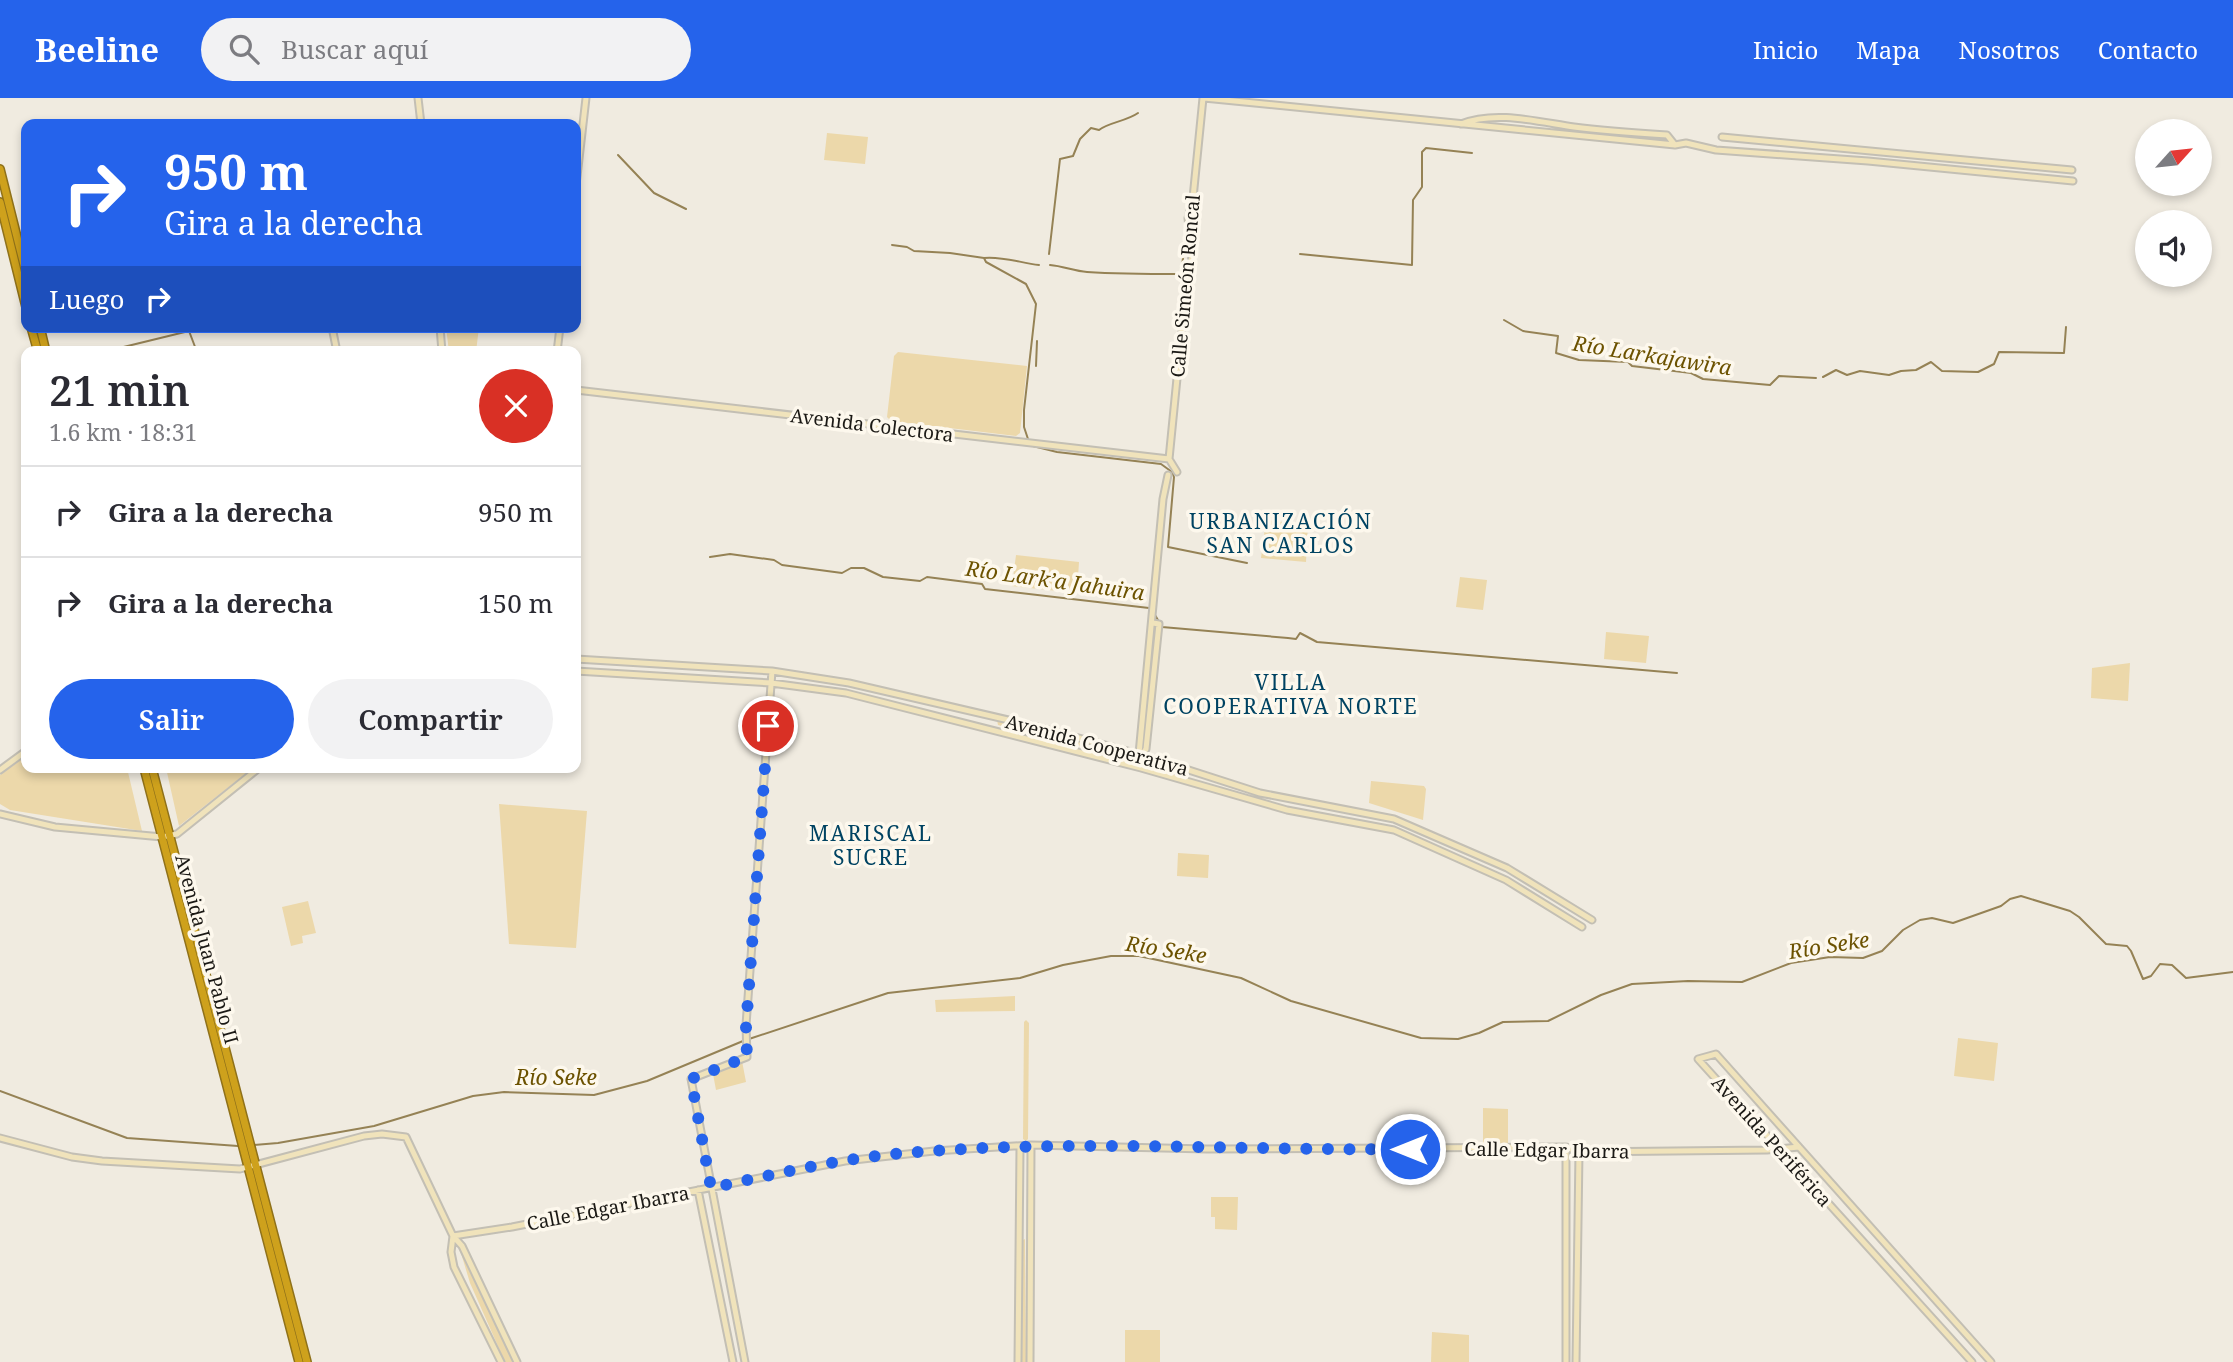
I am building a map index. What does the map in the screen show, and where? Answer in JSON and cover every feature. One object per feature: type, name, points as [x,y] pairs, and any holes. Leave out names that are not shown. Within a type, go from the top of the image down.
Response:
[{"type":"highway","points":[[0,169],[21,253]]},
{"type":"highway","points":[[0,202],[21,287]]},
{"type":"highway","name":"Avenida Juan Pablo II","points":[[146,773],[170,835]]},
{"type":"highway","name":"Avenida Juan Pablo II","points":[[153,773],[253,1167]]},
{"type":"highway","points":[[253,1167],[299,1362]]},
{"type":"highway","points":[[253,1167],[307,1362]]},
{"type":"street","points":[[418,98],[420,119]]},
{"type":"street","points":[[581,142],[586,98]]},
{"type":"street","points":[[1204,98],[1675,145],[1686,143],[1716,150],[1868,161],[2073,181]]},
{"type":"street","name":"Calle Simeón Roncal","points":[[1169,459],[1192,256],[1188,218],[1193,198],[1204,98]]},
{"type":"street","points":[[1461,124],[1475,118],[1524,119],[1576,127],[1667,135],[1675,145]]},
{"type":"street","points":[[1722,136],[2072,170]]},
{"type":"street","name":"Avenida Colectora","points":[[581,391],[1169,459]]},
{"type":"street","points":[[1169,459],[1177,472]]},
{"type":"street","points":[[1141,768],[1140,755],[1146,749],[1163,499],[1168,475]]},
{"type":"street","name":"Avenida Cooperativa","points":[[581,659],[772,671],[884,690],[1140,755],[1259,793],[1394,818],[1507,868],[1592,920]]},
{"type":"street","name":"Avenida Cooperativa","points":[[581,671],[771,683],[846,693],[1141,768],[1287,810],[1394,830],[1506,880],[1582,927]]},
{"type":"street","points":[[745,1362],[691,1079],[747,1057],[746,1027],[772,671]]},
{"type":"street","points":[[0,770],[21,755]]},
{"type":"street","points":[[0,814],[55,827],[170,835],[252,773]]},
{"type":"street","name":"Avenida Periférica","points":[[1972,1362],[1698,1059],[1716,1054],[1991,1362]]},
{"type":"street","points":[[0,1138],[72,1157],[102,1161],[253,1167],[364,1136],[382,1134],[406,1137],[453,1236],[462,1246],[516,1362]]},
{"type":"street","points":[[1030,1362],[1031,1145]]},
{"type":"street","name":"Calle Edgar Ibarra","points":[[453,1236],[512,1227],[800,1169],[891,1155],[1020,1148],[1031,1145],[1207,1149],[1566,1147],[1579,1152],[1768,1150],[1799,1147]]},
{"type":"street","points":[[1566,1147],[1566,1362]]},
{"type":"street","points":[[1018,1362],[1020,1148]]},
{"type":"street","points":[[1576,1362],[1579,1152]]},
{"type":"street","points":[[698,1190],[733,1362]]},
{"type":"street","points":[[453,1236],[451,1252],[454,1268],[500,1362]]},
{"type":"shaded area","points":[[827,133],[868,137],[865,164],[824,160]]},
{"type":"shaded area","points":[[447,333],[478,333],[477,346],[448,346]]},
{"type":"shaded area","points":[[898,352],[1027,366],[1020,433],[1016,436],[891,421],[887,417],[894,356]]},
{"type":"shaded area","points":[[1266,520],[1308,525],[1306,562],[1261,558]]},
{"type":"shaded area","points":[[1016,555],[1079,562],[1077,593],[1012,586]]},
{"type":"shaded area","points":[[1460,577],[1487,580],[1483,610],[1456,607]]},
{"type":"shaded area","points":[[1606,632],[1649,636],[1646,663],[1604,659]]},
{"type":"shaded area","points":[[2130,663],[2128,701],[2091,698],[2092,668]]},
{"type":"shaded area","points":[[997,720],[1139,757],[1140,761],[998,725]]},
{"type":"shaded area","points":[[21,760],[21,773],[128,773],[142,831],[10,810],[0,804],[0,775]]},
{"type":"shaded area","points":[[167,773],[247,773],[179,826]]},
{"type":"shaded area","points":[[1371,781],[1424,786],[1423,820],[1369,803]]},
{"type":"shaded area","points":[[499,804],[587,811],[576,948],[509,944]]},
{"type":"shaded area","points":[[1178,853],[1209,855],[1208,878],[1177,876]]},
{"type":"shaded area","points":[[308,901],[316,933],[302,936],[303,943],[291,946],[282,907]]},
{"type":"shaded area","points":[[1015,996],[1015,1011],[936,1012],[935,1000]]},
{"type":"shaded area","points":[[1026,1020],[1029,1023],[1026,1141],[1023,1139]]},
{"type":"shaded area","points":[[1958,1038],[1998,1043],[1994,1081],[1954,1076]]},
{"type":"shaded area","points":[[742,1061],[746,1082],[716,1090],[713,1074]]},
{"type":"shaded area","points":[[1483,1108],[1508,1109],[1508,1145],[1483,1144]]},
{"type":"shaded area","points":[[1211,1197],[1238,1197],[1237,1230],[1215,1229],[1215,1217],[1211,1217]]},
{"type":"shaded area","points":[[1025,1239],[1026,1362],[1022,1362],[1023,1240]]},
{"type":"shaded area","points":[[461,1253],[514,1362],[505,1362],[470,1283]]},
{"type":"shaded area","points":[[1125,1330],[1160,1330],[1160,1362],[1125,1362]]},
{"type":"shaded area","points":[[1432,1332],[1469,1335],[1469,1362],[1431,1362]]},
{"type":"waterway","name":"Río Lark’a Jahuira","points":[[1049,254],[1060,159],[1073,156],[1080,139],[1091,128],[1099,130],[1138,113]]},
{"type":"waterway","name":"Río Lark’a Jahuira","points":[[1300,254],[1412,265],[1413,200],[1422,187],[1422,152],[1426,148],[1472,153]]},
{"type":"waterway","name":"Río Lark’a Jahuira","points":[[618,155],[654,193],[686,209]]},
{"type":"waterway","name":"Río Lark’a Jahuira","points":[[892,245],[914,251],[984,258],[986,262],[1026,284],[1036,304],[1024,410],[1024,427],[1029,442]]},
{"type":"waterway","name":"Río Larkajawira","points":[[1050,265],[1087,272],[1181,274],[1184,250],[1188,250]]},
{"type":"waterway","name":"Río Lark’a Jahuira","points":[[984,258],[1039,265]]},
{"type":"waterway","name":"Río Larkajawira","points":[[1504,320],[1523,331],[1558,336],[1556,353],[1579,360],[1628,362],[1632,366],[1691,373],[1703,379],[1770,385],[1779,376],[1816,378]]},
{"type":"waterway","name":"Río Larkajawira","points":[[1823,377],[1836,370],[1847,375],[1860,371],[1889,375],[1916,370],[1931,362],[1942,371],[1978,372],[1994,364],[1999,352],[2064,353],[2066,327]]},
{"type":"waterway","name":"Río Lark’a Jahuira","points":[[128,346],[181,333]]},
{"type":"waterway","name":"Río Lark’a Jahuira","points":[[190,333],[195,346]]},
{"type":"waterway","name":"Río Larkajawira","points":[[1036,366],[1037,341]]},
{"type":"waterway","name":"Río Lark’a Jahuira","points":[[1033,446],[1057,452],[1161,464],[1172,472],[1174,477],[1168,547],[1247,563]]},
{"type":"waterway","name":"Río Lark’a Jahuira","points":[[710,557],[730,554],[774,560],[782,565],[842,573],[851,568],[864,568],[883,577],[920,581],[927,577],[982,584],[985,589],[1149,608]]},
{"type":"waterway","name":"Río Lark’a Jahuira","points":[[1155,615],[1162,627],[1296,639],[1300,633],[1317,642],[1677,673]]},
{"type":"waterway","name":"Río Seke","points":[[749,1039],[888,993],[1020,978],[1063,965],[1111,956],[1139,956],[1241,978],[1291,1001],[1421,1038],[1458,1039],[1503,1022],[1548,1021],[1601,995],[1632,984],[1742,982],[1791,963],[1830,957],[1863,958],[1882,951],[1903,930],[1920,920],[1932,918],[1953,923],[2021,896],[2070,911],[2106,944],[2127,946],[2143,979],[2151,976],[2160,964],[2172,965],[2186,978],[2233,972]]},
{"type":"waterway","name":"Río Seke","points":[[254,1145],[374,1126],[473,1096],[504,1092],[594,1095],[647,1081],[743,1041]]},
{"type":"waterway","name":"Río Seke","points":[[0,1091],[127,1138],[238,1146]]},
{"type":"district","name":"URBANIZACIÓN SAN CARLOS","points":[[1281,534]]},
{"type":"district","name":"VILLA COOPERATIVA NORTE","points":[[1291,695]]},
{"type":"district","name":"MARISCAL SUCRE","points":[[871,846]]},
{"type":"route","points":[[768,726],[746,1027],[747,1057],[691,1079],[711,1188],[845,1161],[1031,1145],[1207,1149],[1410,1149]]}]
